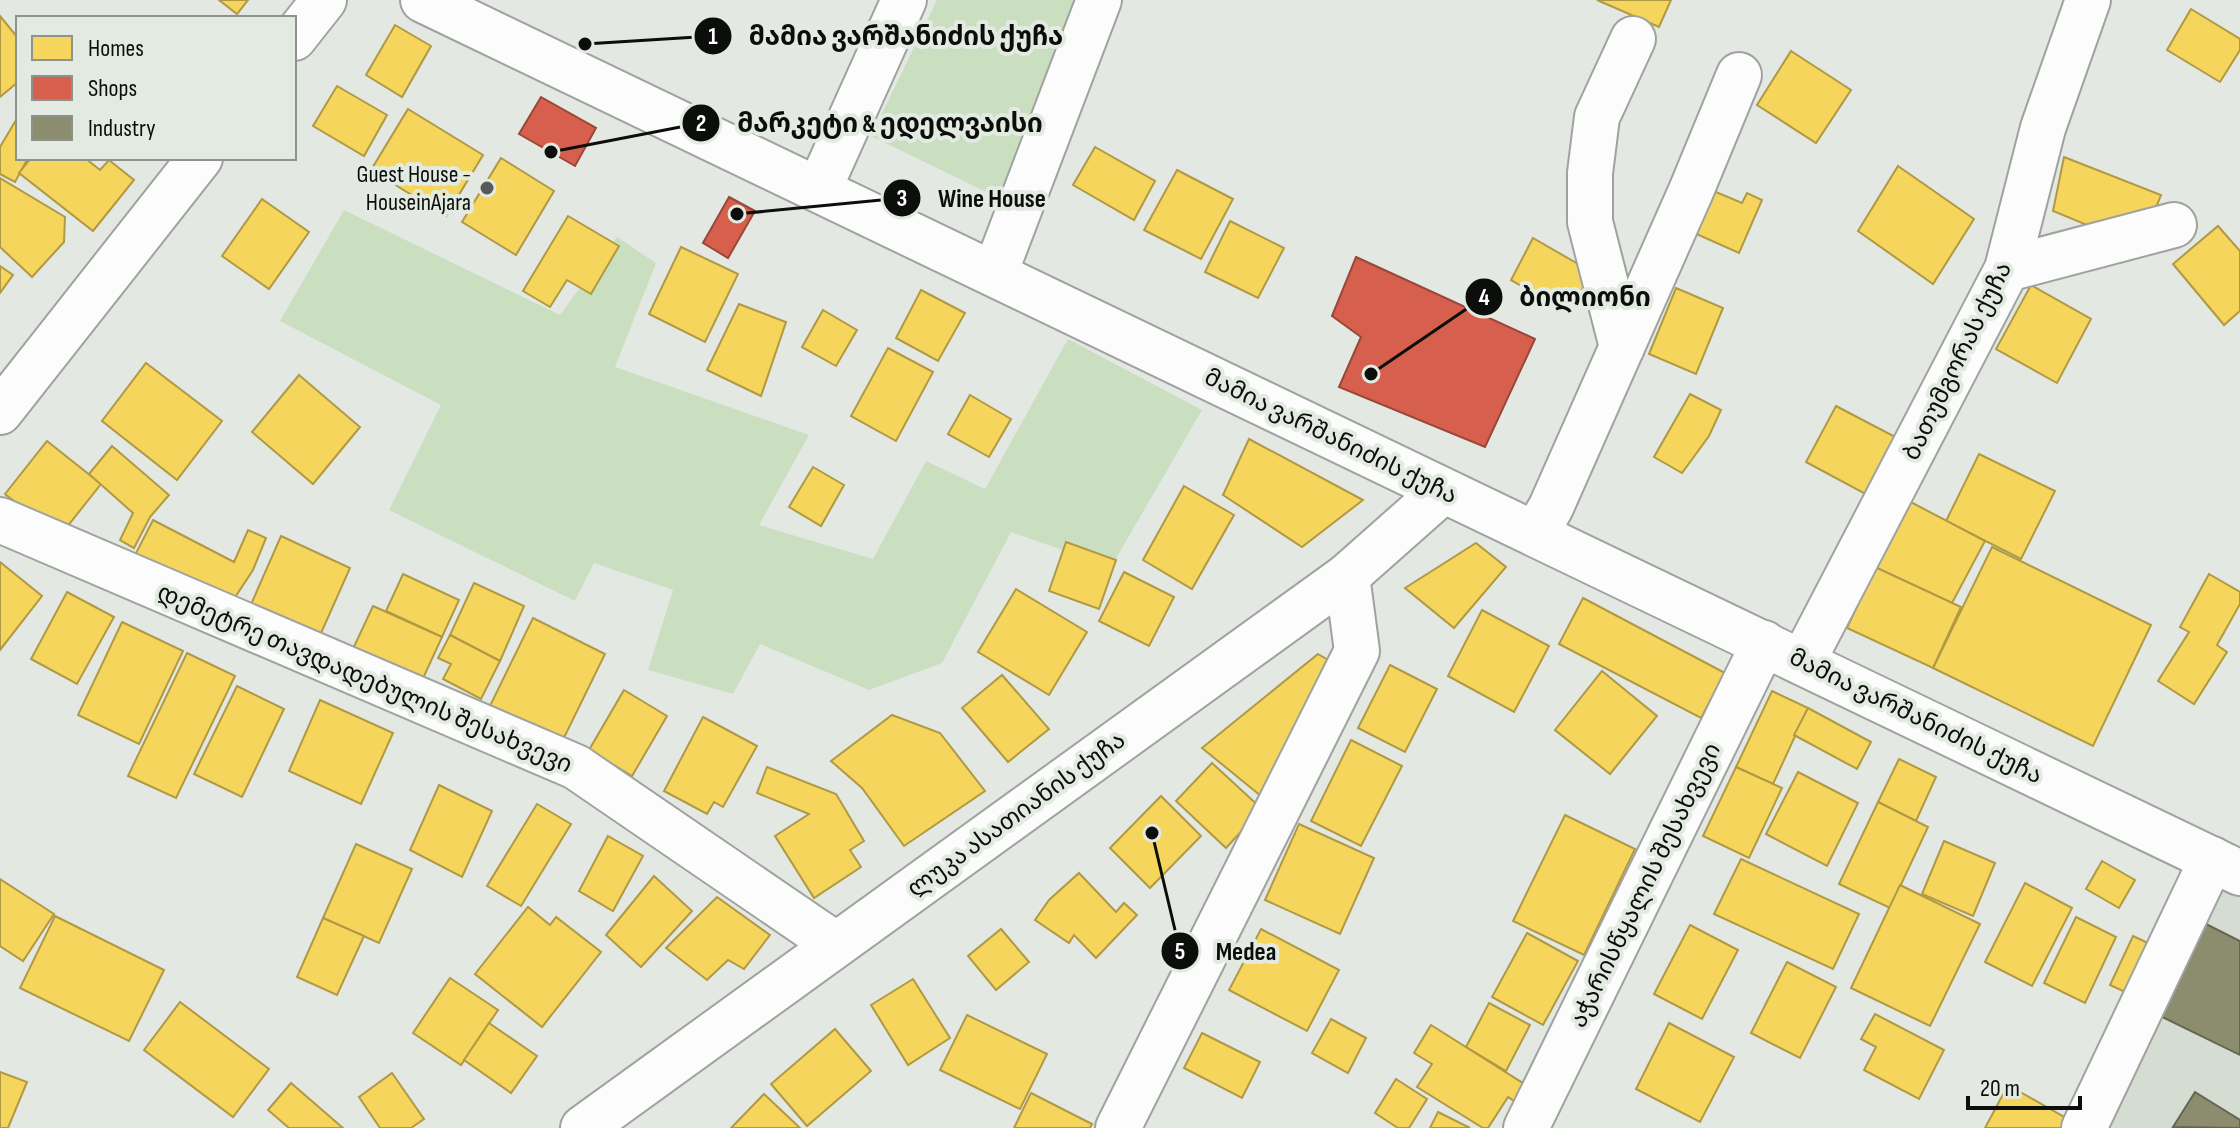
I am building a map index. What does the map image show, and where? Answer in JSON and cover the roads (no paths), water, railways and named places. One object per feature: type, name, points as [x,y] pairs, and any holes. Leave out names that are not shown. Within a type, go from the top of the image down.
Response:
[{"type":"street","points":[[296,35],[324,0]]},
{"type":"street","name":"მამია ვარშანიძის ქუჩა","points":[[423,0],[2226,866]]},
{"type":"street","points":[[819,189],[904,0]]},
{"type":"street","points":[[995,273],[1099,0]]},
{"type":"street","name":"ბათუმგორას ქუჩა","points":[[1803,661],[2007,269],[2043,128],[2088,0]]},
{"type":"street","points":[[1622,347],[1590,222],[1590,173],[1597,117],[1633,39]]},
{"type":"street","points":[[1536,533],[1551,507],[1622,347],[1739,75]]},
{"type":"street","points":[[0,412],[198,160]]},
{"type":"street","points":[[2007,269],[2174,225]]},
{"type":"street","name":"ლუკა ასათიანის ქუჩა","points":[[583,1128],[1347,576],[1443,491]]},
{"type":"street","name":"დემეტრე თავდადებულის შესახვევი","points":[[0,520],[576,767],[835,944]]},
{"type":"street","points":[[1118,1128],[1357,651],[1347,576]]},
{"type":"street","name":"აჭარისწყალის შესახვევი","points":[[1526,1128],[1764,643]]},
{"type":"street","points":[[2084,1128],[2226,866]]},
{"type":"place","name":"მამია ვარშანიძის ქუჩა","points":[[585,44]]},
{"type":"place","name":"მარკეტი & ედელვაისი","points":[[551,152]]},
{"type":"place","name":"Guest House - HouseinAjara","points":[[487,188]]},
{"type":"place","name":"Wine House","points":[[737,214]]},
{"type":"place","name":"ბილიონი","points":[[1371,374]]},
{"type":"place","name":"Medea","points":[[1152,833]]}]
